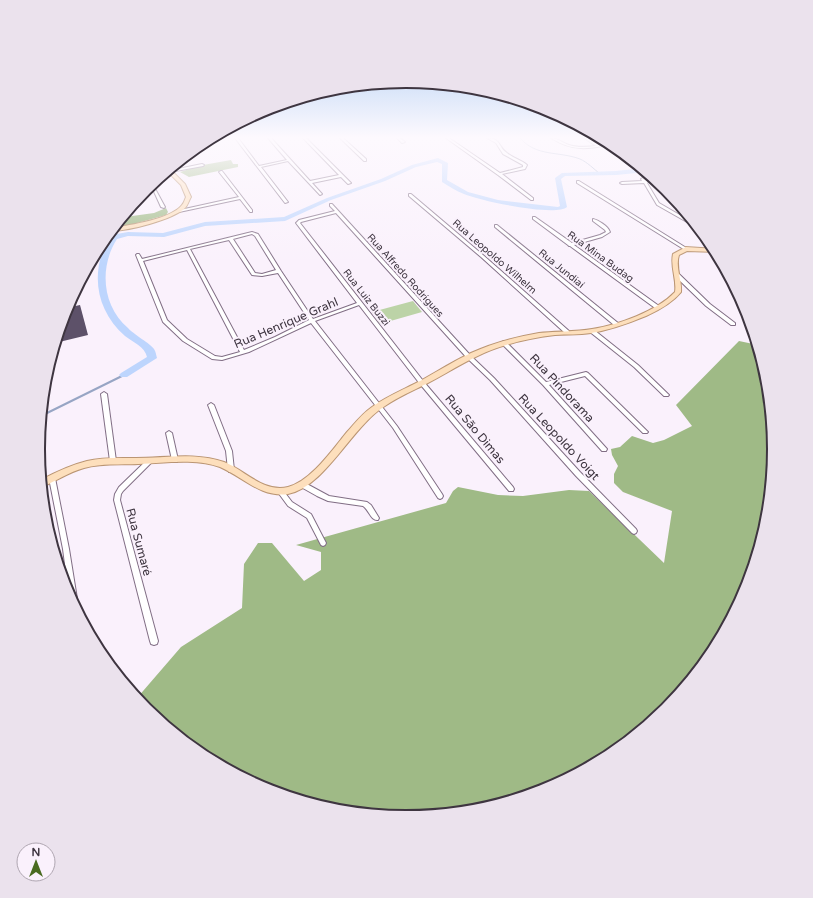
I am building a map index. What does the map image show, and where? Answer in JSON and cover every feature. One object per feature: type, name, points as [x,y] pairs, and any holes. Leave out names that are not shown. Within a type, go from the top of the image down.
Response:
[{"type":"main road","points":[[121,228],[152,222],[180,211],[188,203],[188,194],[180,180]]},
{"type":"main road","points":[[47,481],[84,465],[95,462],[175,460],[220,464],[255,485],[268,490],[288,491],[302,485],[318,470],[351,432],[378,406],[469,357],[504,343],[549,334],[592,331],[616,324],[670,301],[678,292],[674,258],[676,254],[686,249],[708,250]]},
{"type":"street","points":[[227,180],[250,211]]},
{"type":"street","points":[[268,180],[286,202]]},
{"type":"street","points":[[320,194],[310,182],[321,180]]},
{"type":"street","points":[[346,180],[349,183]]},
{"type":"street","points":[[507,180],[532,199]]},
{"type":"street","points":[[622,183],[644,181],[658,204],[683,217]]},
{"type":"street","points":[[578,182],[686,249]]},
{"type":"street","points":[[155,190],[163,207]]},
{"type":"street","name":"Rua Leopoldo Wilhelm","points":[[410,195],[482,256],[567,332]]},
{"type":"street","points":[[180,211],[241,198]]},
{"type":"street","name":"Rua Alfredo Rodrigues","points":[[331,205],[469,357]]},
{"type":"street","name":"Rua Luiz Buzzi","points":[[337,212],[300,221],[298,223],[422,383]]},
{"type":"street","name":"Rua Mina Budag","points":[[534,218],[657,307]]},
{"type":"street","points":[[570,245],[601,236],[608,232],[607,229],[594,220]]},
{"type":"street","name":"Rua Jundiaí","points":[[496,226],[616,324]]},
{"type":"street","points":[[138,254],[141,260],[252,234],[257,235],[312,321],[395,426],[440,496]]},
{"type":"street","points":[[231,239],[254,274],[262,276],[279,271]]},
{"type":"street","points":[[188,249],[243,352]]},
{"type":"street","name":"Rua Henrique Grahl","points":[[141,260],[166,321],[185,340],[218,359],[243,352],[312,321],[361,303]]},
{"type":"street","points":[[677,275],[708,306],[733,324]]},
{"type":"street","points":[[592,331],[636,366],[666,395]]},
{"type":"street","name":"Rua Pindorama","points":[[504,343],[545,384],[604,449]]},
{"type":"street","name":"Rua Leopoldo Voigt","points":[[469,357],[492,379],[578,474],[634,531]]},
{"type":"street","points":[[545,384],[586,374],[645,432]]},
{"type":"street","name":"Rua São Dimas","points":[[422,383],[511,489]]},
{"type":"street","points":[[104,394],[113,461]]},
{"type":"street","points":[[211,405],[229,451],[232,470]]},
{"type":"street","points":[[169,433],[175,460]]},
{"type":"street","name":"Rua Sumaré","points":[[151,460],[121,489],[117,500],[154,640]]},
{"type":"street","points":[[52,478],[71,581]]},
{"type":"street","points":[[302,485],[328,498],[365,504],[369,507],[376,518]]},
{"type":"street","points":[[280,491],[290,504],[309,516],[323,543]]},
{"type":"green space","points":[[166,208],[168,212],[166,215],[130,225],[123,225],[131,216],[154,213]]},
{"type":"green space","points":[[413,301],[422,312],[380,324],[372,312]]},
{"type":"green space","points":[[739,341],[752,344],[765,402],[768,449],[765,496],[756,543],[749,565],[731,609],[720,630],[693,669],[662,705],[645,721],[627,736],[587,762],[545,783],[477,804],[430,810],[383,810],[336,804],[268,783],[226,762],[186,736],[168,721],[141,694],[181,647],[242,608],[244,564],[258,543],[272,543],[304,581],[321,570],[321,552],[296,545],[446,503],[453,491],[458,487],[498,495],[523,496],[569,490],[589,491],[664,563],[672,511],[623,492],[614,483],[614,474],[618,466],[612,455],[611,449],[620,447],[632,436],[653,443],[664,440],[692,426],[676,405]]},
{"type":"building","points":[[80,305],[88,335],[61,341],[64,333],[75,306]]},
{"type":"waterway","points":[[114,237],[128,234],[164,235],[205,224],[285,219],[329,199],[383,180]]},
{"type":"waterway","points":[[444,180],[466,193],[498,202],[558,209],[564,207],[558,180]]},
{"type":"waterway","points":[[113,238],[108,246],[102,265],[101,275],[104,295],[114,319],[128,334],[150,350],[152,358],[124,375]]},
{"type":"waterway","points":[[47,413],[124,375]]}]
